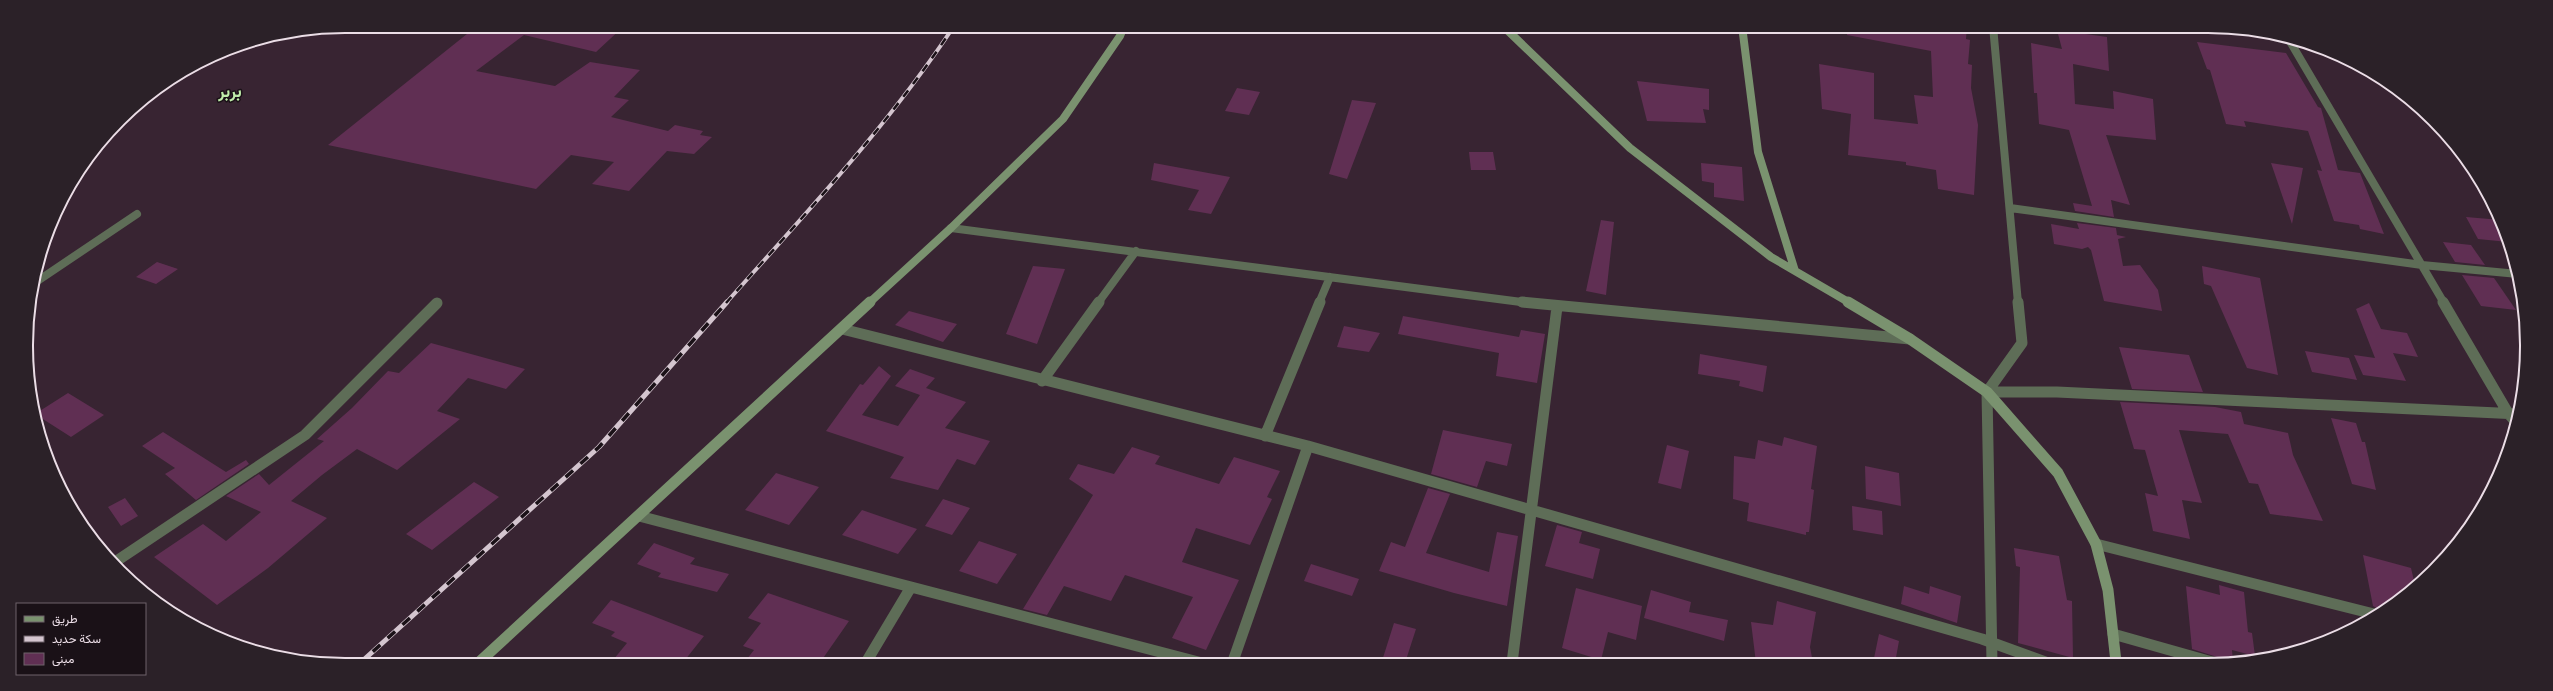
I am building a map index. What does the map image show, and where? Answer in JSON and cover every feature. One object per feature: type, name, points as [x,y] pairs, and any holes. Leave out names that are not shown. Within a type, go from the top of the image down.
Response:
[{"type":"street","points":[[484,658],[951,228],[1063,119],[1121,33]]},
{"type":"street","points":[[1512,33],[1630,148],[1770,257],[1910,339],[1987,392],[2058,473],[2096,544],[2108,590],[2116,658]]},
{"type":"street","points":[[1743,33],[1758,152],[1795,271]]},
{"type":"street","points":[[1992,658],[1987,392],[2022,342],[1994,33]]},
{"type":"street","points":[[2292,45],[2422,265],[2513,411]]},
{"type":"street","points":[[2010,208],[2422,265],[2511,273]]},
{"type":"street","points":[[40,280],[137,214]]},
{"type":"street","points":[[951,228],[1136,250],[1557,307],[1910,339]]},
{"type":"street","points":[[1042,381],[1136,250]]},
{"type":"street","points":[[1266,436],[1330,277]]},
{"type":"street","points":[[119,560],[305,435],[437,304]]},
{"type":"street","points":[[1513,658],[1557,307]]},
{"type":"street","points":[[842,329],[1042,381],[1308,446],[1532,511],[1563,518],[1992,643],[2034,658]]},
{"type":"street","points":[[1987,392],[2057,392],[2512,413]]},
{"type":"street","points":[[1234,658],[1308,446]]},
{"type":"street","points":[[639,516],[1183,658]]},
{"type":"street","points":[[2096,544],[2369,613]]},
{"type":"street","points":[[869,658],[911,587]]},
{"type":"street","points":[[2113,634],[2198,658]]},
{"type":"building","points":[[468,33],[616,33],[596,52],[524,35],[476,71],[555,86],[590,62],[640,70],[614,97],[629,100],[611,117],[668,131],[675,125],[703,131],[700,135],[712,137],[694,154],[667,151],[629,191],[592,184],[614,162],[571,155],[536,189],[328,145]]},
{"type":"building","points":[[1847,33],[1966,33],[1966,39],[1970,40],[1968,64],[1972,65],[1971,88],[1978,125],[1974,195],[1938,189],[1936,170],[1906,165],[1906,162],[1848,155],[1851,114],[1822,109],[1819,64],[1874,73],[1874,119],[1918,124],[1914,95],[1933,97],[1931,51],[1847,35]]},
{"type":"building","points":[[2058,33],[2078,33],[2107,37],[2109,71],[2073,64],[2075,104],[2114,109],[2113,91],[2153,99],[2156,140],[2106,135],[2130,205],[2111,200],[2114,217],[2075,211],[2073,203],[2092,206],[2069,130],[2039,124],[2037,93],[2034,93],[2031,43],[2062,49]]},
{"type":"building","points":[[2197,42],[2286,53],[2318,107],[2321,108],[2338,170],[2360,173],[2384,234],[2360,229],[2359,225],[2334,221],[2317,170],[2322,171],[2308,131],[2244,121],[2246,127],[2226,124],[2210,70],[2207,69]]},
{"type":"building","points":[[1637,81],[1709,89],[1709,110],[1703,109],[1706,123],[1647,121]]},
{"type":"building","points":[[1237,88],[1260,92],[1249,115],[1225,111]]},
{"type":"building","points":[[1352,100],[1376,103],[1347,179],[1329,174]]},
{"type":"building","points":[[1469,152],[1493,152],[1496,170],[1471,170]]},
{"type":"building","points":[[1154,163],[1230,177],[1211,214],[1188,210],[1199,190],[1151,180]]},
{"type":"building","points":[[1701,163],[1742,167],[1744,201],[1714,197],[1714,183],[1702,181]]},
{"type":"building","points":[[2271,163],[2303,168],[2292,224]]},
{"type":"building","points":[[2466,217],[2493,219],[2502,241],[2478,239]]},
{"type":"building","points":[[1601,220],[1614,222],[1606,295],[1586,291]]},
{"type":"building","points":[[2077,223],[2116,228],[2117,235],[2126,237],[2118,239],[2123,266],[2140,265],[2158,290],[2162,311],[2104,301],[2091,250],[2088,247],[2082,249],[2054,244],[2051,224],[2079,229]]},
{"type":"building","points":[[2443,242],[2471,245],[2485,265],[2455,262]]},
{"type":"building","points":[[157,262],[178,269],[156,284],[136,277]]},
{"type":"building","points":[[1033,266],[1065,269],[1037,344],[1006,334]]},
{"type":"building","points":[[2202,266],[2260,278],[2278,375],[2247,368],[2211,286],[2204,284]]},
{"type":"building","points":[[2462,275],[2494,278],[2516,310],[2481,306]]},
{"type":"building","points":[[2369,303],[2381,329],[2407,333],[2418,357],[2393,353],[2406,381],[2363,375],[2354,355],[2375,358],[2356,309]]},
{"type":"building","points":[[909,311],[957,324],[943,342],[895,325]]},
{"type":"building","points":[[1403,316],[1519,337],[1521,330],[1545,334],[1537,383],[1496,376],[1499,353],[1398,334]]},
{"type":"building","points":[[1344,326],[1380,333],[1369,352],[1337,347]]},
{"type":"building","points":[[431,343],[525,369],[506,389],[468,378],[437,411],[460,419],[397,470],[357,449],[322,475],[291,501],[327,518],[268,568],[217,605],[154,557],[203,524],[226,541],[261,512],[226,496],[259,474],[269,485],[324,441],[317,439],[352,408],[388,371],[399,373]]},
{"type":"building","points":[[2119,347],[2189,355],[2203,392],[2132,389]]},
{"type":"building","points":[[2305,351],[2349,358],[2357,380],[2312,372]]},
{"type":"building","points":[[1700,354],[1767,366],[1763,392],[1739,386],[1740,381],[1698,374]]},
{"type":"building","points":[[879,366],[891,376],[862,415],[898,426],[920,395],[895,386],[910,369],[935,378],[926,388],[966,402],[945,428],[990,441],[975,465],[957,459],[938,490],[890,478],[904,457],[826,431],[860,384],[863,385]]},
{"type":"building","points":[[68,393],[104,415],[71,437],[42,419],[40,411]]},
{"type":"building","points":[[2120,402],[2215,407],[2241,412],[2244,424],[2288,433],[2293,455],[2323,521],[2270,514],[2258,484],[2249,483],[2228,434],[2179,430],[2202,503],[2182,500],[2190,539],[2153,531],[2145,493],[2158,496],[2145,450],[2134,449]]},
{"type":"building","points":[[2331,418],[2356,423],[2362,442],[2365,442],[2376,490],[2352,484]]},
{"type":"building","points":[[1443,430],[1512,444],[1507,466],[1486,461],[1477,487],[1431,474]]},
{"type":"building","points":[[163,432],[226,472],[246,460],[249,464],[196,500],[165,474],[175,468],[142,446]]},
{"type":"building","points":[[1784,437],[1817,446],[1811,489],[1814,490],[1809,532],[1806,532],[1806,535],[1747,521],[1749,503],[1733,499],[1734,456],[1755,459],[1758,440],[1782,446]]},
{"type":"building","points":[[1667,445],[1689,451],[1681,489],[1658,483]]},
{"type":"building","points":[[1132,447],[1160,456],[1155,464],[1219,484],[1234,457],[1280,471],[1267,497],[1272,499],[1250,545],[1196,528],[1182,562],[1239,580],[1206,650],[1172,638],[1193,597],[1125,575],[1111,601],[1064,586],[1047,615],[1023,609],[1093,495],[1069,479],[1078,464],[1114,474]]},
{"type":"building","points":[[1865,466],[1899,473],[1901,506],[1866,499]]},
{"type":"building","points":[[776,473],[819,487],[789,525],[745,510]]},
{"type":"building","points":[[474,482],[499,497],[432,550],[406,534]]},
{"type":"building","points":[[1428,488],[1450,494],[1426,553],[1489,572],[1497,532],[1518,536],[1507,606],[1454,593],[1379,571],[1391,542],[1405,547]]},
{"type":"building","points":[[125,498],[138,516],[121,526],[108,507]]},
{"type":"building","points":[[943,499],[970,508],[952,535],[925,526]]},
{"type":"building","points":[[1852,506],[1882,511],[1883,535],[1853,530]]},
{"type":"building","points":[[862,510],[917,529],[898,554],[842,535]]},
{"type":"building","points":[[1557,525],[1582,532],[1579,543],[1600,549],[1593,579],[1545,566]]},
{"type":"building","points":[[979,541],[1017,554],[997,584],[959,571]]},
{"type":"building","points":[[654,543],[695,558],[690,564],[729,574],[717,592],[658,577],[661,573],[637,564]]},
{"type":"building","points":[[2014,548],[2059,556],[2067,600],[2072,601],[2073,658],[2018,643],[2020,567],[2016,566]]},
{"type":"building","points":[[2363,555],[2411,568],[2414,580],[2376,608],[2373,606]]},
{"type":"building","points":[[1311,564],[1359,579],[1352,596],[1304,581]]},
{"type":"building","points":[[2219,585],[2244,592],[2248,632],[2252,633],[2255,654],[2250,655],[2232,650],[2233,657],[2219,657],[2192,649],[2186,586],[2220,595]]},
{"type":"building","points":[[1904,586],[1929,594],[1930,586],[1961,596],[1957,623],[1901,604]]},
{"type":"building","points":[[1576,588],[1642,606],[1636,640],[1608,632],[1602,658],[1594,658],[1562,648]]},
{"type":"building","points":[[1651,590],[1691,602],[1689,612],[1728,620],[1724,641],[1644,618]]},
{"type":"building","points":[[768,593],[849,621],[823,658],[748,658],[754,650],[743,646],[761,623],[748,618]]},
{"type":"building","points":[[611,600],[704,636],[687,658],[615,658],[627,643],[611,636],[615,632],[592,623]]},
{"type":"building","points":[[1777,601],[1816,612],[1810,647],[1812,658],[1755,658],[1751,622],[1773,625]]},
{"type":"building","points":[[1394,623],[1416,629],[1407,658],[1383,658]]},
{"type":"building","points":[[1879,634],[1899,641],[1896,658],[1874,658]]},
{"type":"railway","points":[[726,303],[845,169],[874,134],[902,99],[949,33]]},
{"type":"railway","points":[[366,658],[599,447],[727,302]]},
{"type":"district","name":"بربر","points":[[230,91]]}]
